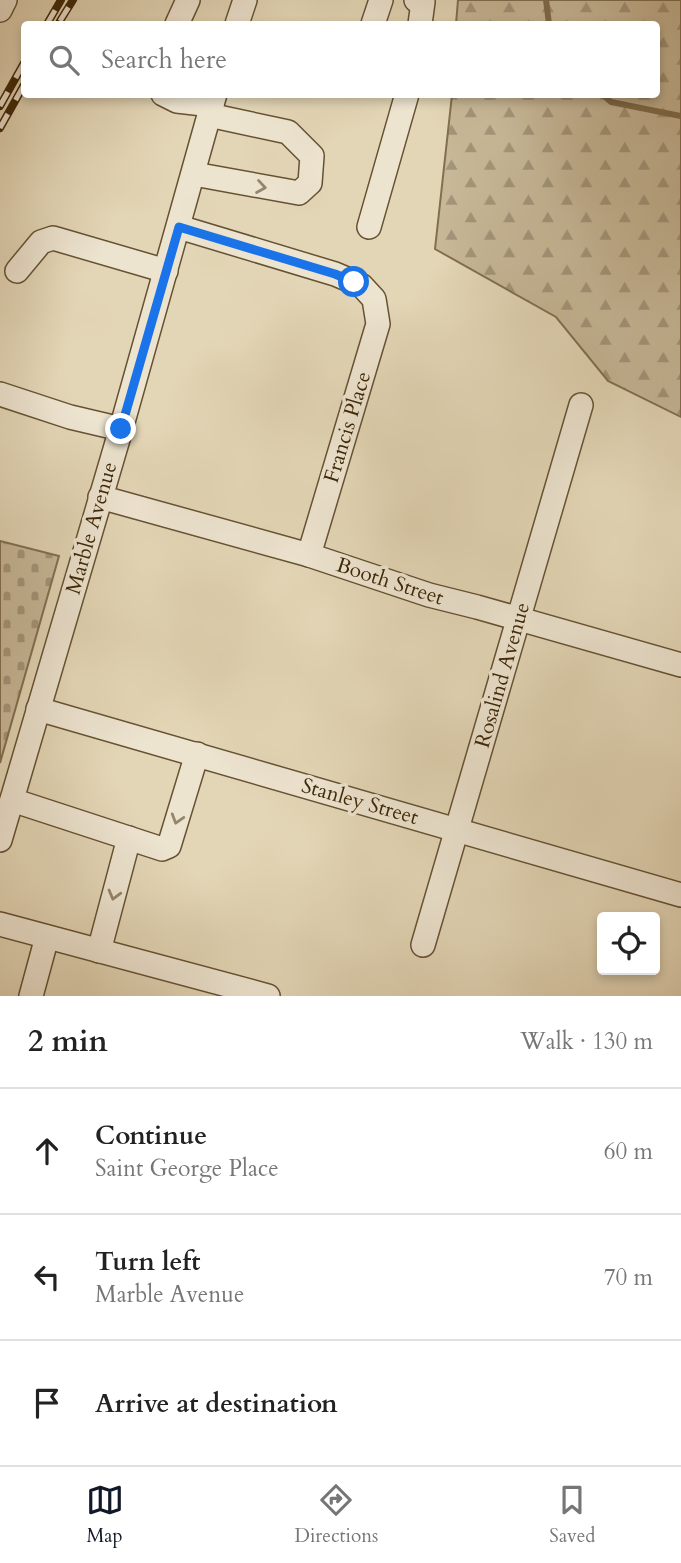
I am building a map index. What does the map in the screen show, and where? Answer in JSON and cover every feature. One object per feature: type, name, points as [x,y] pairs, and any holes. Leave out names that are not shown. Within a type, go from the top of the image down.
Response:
[{"type":"street","points":[[0,10],[5,0]]},
{"type":"street","points":[[178,21],[188,0]]},
{"type":"street","points":[[238,21],[245,0]]},
{"type":"street","points":[[374,21],[381,0]]},
{"type":"street","points":[[171,98],[212,105],[288,132],[313,156],[310,183],[299,193],[194,174]]},
{"type":"street","points":[[369,227],[406,98]]},
{"type":"street","name":"Marble Avenue","points":[[0,840],[121,429],[212,105]]},
{"type":"street","name":"Francis Place","points":[[179,227],[335,274],[362,286],[374,299],[378,324],[309,555]]},
{"type":"street","points":[[17,271],[41,242],[53,239],[166,271]]},
{"type":"street","points":[[0,394],[70,417],[121,429]]},
{"type":"street","name":"Rosalind Avenue","points":[[423,945],[582,405]]},
{"type":"street","name":"Booth Street","points":[[100,497],[309,555],[429,595],[681,665]]},
{"type":"street","name":"Stanley Street","points":[[38,709],[681,895]]},
{"type":"street","points":[[12,800],[162,849],[169,846],[197,754]]},
{"type":"street","points":[[99,951],[129,838]]},
{"type":"street","points":[[0,924],[268,996]]},
{"type":"street","points":[[31,996],[47,937]]},
{"type":"green space","points":[[458,0],[681,0],[681,417],[608,381],[556,317],[435,249],[452,98],[660,98],[660,21],[456,21]]},
{"type":"green space","points":[[0,541],[59,556],[0,763]]},
{"type":"waterway","points":[[546,0],[549,21]]},
{"type":"waterway","points":[[606,98],[611,102],[681,116]]},
{"type":"railway","points":[[49,21],[61,0]]},
{"type":"railway","points":[[60,21],[73,0]]},
{"type":"railway","points":[[0,106],[21,68]]},
{"type":"railway","points":[[0,128],[21,90]]},
{"type":"route","points":[[121,429],[179,227],[354,282]]}]
